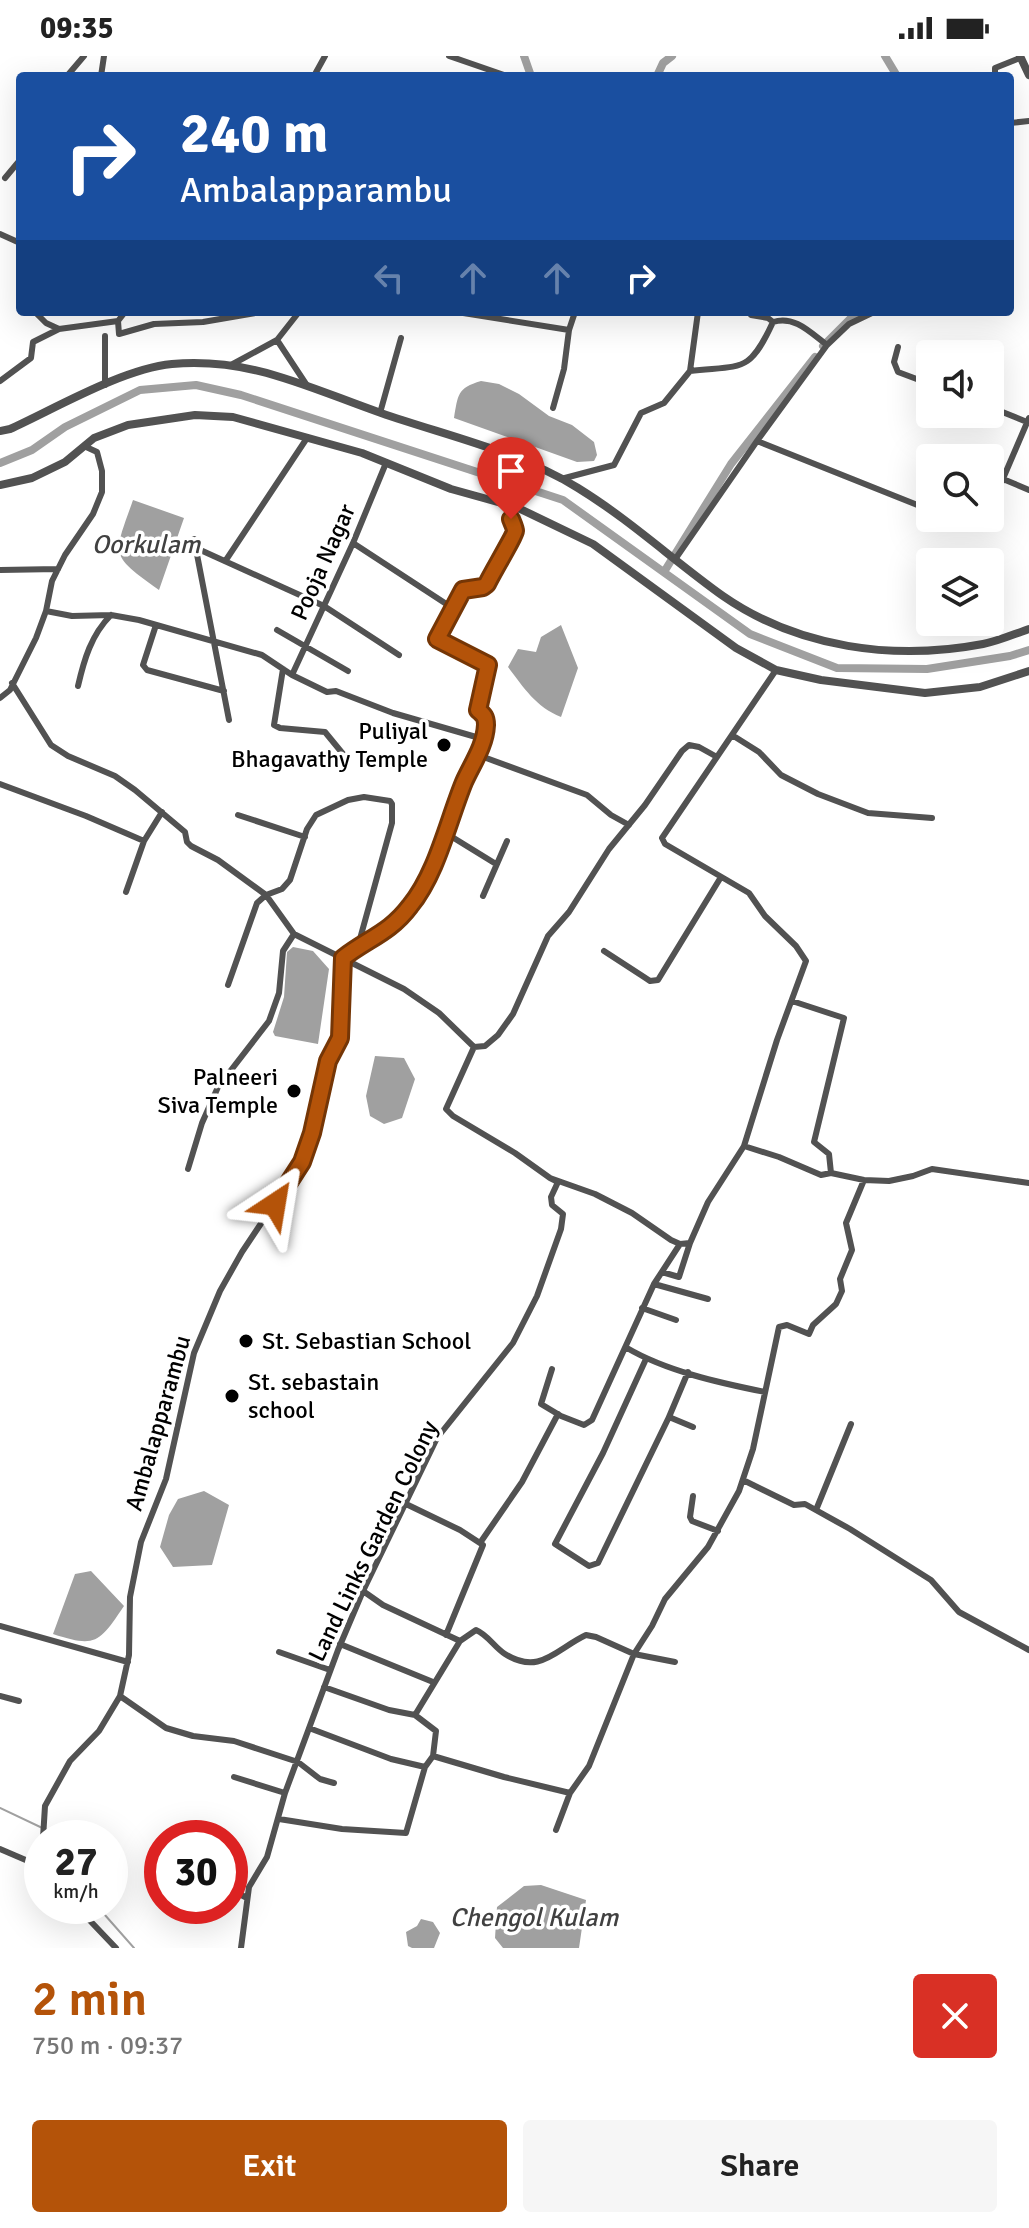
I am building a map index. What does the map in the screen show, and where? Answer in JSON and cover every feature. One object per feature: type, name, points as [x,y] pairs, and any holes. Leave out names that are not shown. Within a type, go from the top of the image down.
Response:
[{"type":"street","points":[[70,72],[84,56]]},
{"type":"street","points":[[449,56],[495,72]]},
{"type":"street","points":[[995,72],[995,68],[1020,57],[1029,75]]},
{"type":"street","points":[[5,178],[16,165]]},
{"type":"street","points":[[39,316],[59,329]]},
{"type":"street","points":[[122,316],[118,321],[119,334],[154,324],[203,322],[238,316]]},
{"type":"street","points":[[231,365],[277,340],[296,316]]},
{"type":"street","points":[[482,316],[569,330]]},
{"type":"street","points":[[553,408],[574,316]]},
{"type":"street","points":[[561,479],[614,465],[641,413],[664,403],[690,371],[697,316]]},
{"type":"street","points":[[757,316],[773,322]]},
{"type":"street","points":[[673,555],[827,345],[849,324],[866,316]]},
{"type":"street","points":[[690,371],[740,366],[756,356],[773,322],[783,319],[798,323],[827,345]]},
{"type":"street","points":[[0,381],[31,358],[33,342],[59,329],[118,321]]},
{"type":"street","points":[[105,336],[105,385]]},
{"type":"street","points":[[380,413],[401,338]]},
{"type":"street","points":[[277,340],[306,384]]},
{"type":"street","points":[[898,347],[894,362],[898,372],[916,379]]},
{"type":"street","points":[[0,431],[143,370],[169,364],[244,366],[472,441],[532,470],[561,479],[634,525],[723,596],[763,620],[797,634],[828,643],[884,650],[928,651],[986,644],[1029,629]]},
{"type":"street","points":[[1004,412],[1028,420],[1004,477]]},
{"type":"street","points":[[0,485],[32,478],[65,462],[94,438],[128,425],[195,415],[233,417],[362,453],[451,489],[516,507],[593,544],[736,648],[776,670],[821,680],[925,693],[980,687],[1029,671]]},
{"type":"street","points":[[226,560],[307,438]]},
{"type":"street","points":[[757,441],[916,504]]},
{"type":"street","points":[[0,698],[10,690],[36,638],[52,581],[93,514],[102,492],[102,471],[97,452],[84,446]]},
{"type":"street","name":"Pooja Nagar","points":[[292,675],[386,463]]},
{"type":"street","points":[[343,958],[358,946],[377,938],[412,904],[436,860],[444,832],[478,755],[486,722],[485,716],[478,710],[488,665],[437,639],[463,590],[487,584],[514,536],[511,519],[532,470]]},
{"type":"street","points":[[1004,479],[1029,490]]},
{"type":"street","points":[[194,539],[229,720]]},
{"type":"street","points":[[353,543],[454,609]]},
{"type":"street","points":[[196,548],[324,606],[399,655]]},
{"type":"street","points":[[0,570],[58,569]]},
{"type":"street","points":[[46,611],[72,616],[111,615],[262,655],[292,675],[327,692],[336,691],[393,713],[483,739]]},
{"type":"street","points":[[78,686],[86,653],[101,624],[111,615]]},
{"type":"street","points":[[156,625],[143,665],[147,670],[224,691]]},
{"type":"street","points":[[277,630],[348,671]]},
{"type":"street","points":[[283,669],[272,720],[274,725],[325,732],[348,760]]},
{"type":"street","points":[[662,1272],[679,1277],[708,1202],[744,1146],[806,961],[796,946],[765,916],[749,893],[665,844],[662,838],[776,670]]},
{"type":"street","points":[[12,683],[51,745],[68,756],[115,776],[162,812],[185,832],[191,846],[218,860],[266,895],[294,934],[404,989],[439,1013],[474,1047],[485,1046],[498,1035],[548,936],[569,912],[609,849],[689,745],[717,757]]},
{"type":"street","points":[[732,735],[759,752],[781,775],[818,794],[864,812],[932,818]]},
{"type":"street","points":[[478,755],[587,795],[629,825]]},
{"type":"street","points":[[0,784],[144,841]]},
{"type":"street","points":[[228,985],[257,903],[266,895],[282,889],[290,880],[316,815],[348,800],[364,797],[392,804],[387,844],[358,946]]},
{"type":"street","points":[[126,892],[144,841],[162,812]]},
{"type":"street","points":[[238,815],[305,837]]},
{"type":"street","points":[[444,832],[496,864]]},
{"type":"street","points":[[483,896],[507,841]]},
{"type":"street","points":[[604,951],[650,981],[658,980],[721,877]]},
{"type":"street","points":[[188,1169],[202,1123],[218,1087],[269,1021],[279,993],[283,951],[294,934]]},
{"type":"street","name":"Ambalapparambu","points":[[44,1820],[45,1806],[70,1761],[99,1731],[120,1696],[128,1662],[130,1597],[141,1542],[166,1479],[194,1353],[227,1278],[302,1162],[312,1133],[328,1061],[340,1038],[343,958]]},
{"type":"street","points":[[792,1001],[844,1018],[814,1142],[829,1154],[831,1173]]},
{"type":"street","points":[[474,1047],[446,1109],[453,1116],[550,1178],[595,1194],[680,1244],[690,1243]]},
{"type":"street","points":[[744,1146],[821,1175],[831,1173],[864,1180],[889,1181],[932,1169],[1029,1183]]},
{"type":"street","name":"Land Links Garden Colony","points":[[248,1892],[267,1857],[285,1793],[340,1644],[437,1438],[513,1343],[537,1296],[561,1229],[563,1214],[552,1205],[551,1197],[558,1182],[550,1178]]},
{"type":"street","points":[[556,1830],[570,1793],[589,1766],[617,1689],[634,1654],[665,1599],[708,1547],[743,1480],[779,1327],[787,1325],[809,1334],[813,1325],[836,1304],[842,1291],[840,1279],[852,1250],[846,1223],[864,1180]]},
{"type":"street","points":[[552,1369],[541,1404],[584,1425],[592,1420],[654,1284],[680,1244]]},
{"type":"street","points":[[654,1284],[708,1299]]},
{"type":"street","points":[[642,1308],[676,1320]]},
{"type":"street","points":[[627,1348],[646,1359],[722,1384],[765,1392]]},
{"type":"street","points":[[646,1359],[603,1453],[555,1544],[589,1566],[598,1563],[688,1372]]},
{"type":"street","points":[[480,1543],[522,1482],[558,1414]]},
{"type":"street","points":[[669,1417],[693,1427]]},
{"type":"street","points":[[816,1510],[851,1424]]},
{"type":"street","points":[[743,1480],[794,1505],[805,1504],[907,1563],[931,1580],[959,1612],[1029,1650]]},
{"type":"street","points":[[693,1496],[692,1521],[718,1531]]},
{"type":"street","points":[[406,1504],[460,1530],[483,1545],[446,1635]]},
{"type":"street","points":[[363,1591],[383,1605],[460,1641]]},
{"type":"street","points":[[0,1626],[128,1662]]},
{"type":"street","points":[[415,1715],[460,1641],[478,1630],[507,1655],[533,1664],[544,1661],[586,1635],[634,1654],[675,1662]]},
{"type":"street","points":[[340,1644],[433,1682]]},
{"type":"street","points":[[279,1652],[330,1670]]},
{"type":"street","points":[[279,1819],[342,1829],[406,1833],[425,1767],[433,1756],[436,1731],[415,1715],[389,1710],[324,1687]]},
{"type":"street","points":[[0,1696],[19,1701]]},
{"type":"street","points":[[120,1696],[166,1728],[193,1736],[234,1741],[298,1762],[320,1779],[334,1783]]},
{"type":"street","points":[[309,1728],[391,1759],[425,1767]]},
{"type":"street","points":[[433,1756],[570,1793]]},
{"type":"street","points":[[234,1777],[285,1793]]},
{"type":"street","points":[[0,1849],[24,1859]]},
{"type":"street","points":[[93,1924],[116,1948]]},
{"type":"street","name":"Land Links Garden Colony","points":[[241,1948],[244,1924]]},
{"type":"water","points":[[481,381],[499,384],[549,416],[572,425],[594,442],[597,455],[594,461],[577,462],[454,418],[460,394],[467,386]]},
{"type":"water","name":"Oorkulam","points":[[133,500],[184,518],[159,590],[131,569],[120,553],[119,544]]},
{"type":"water","points":[[561,625],[578,668],[561,717],[537,702],[508,667],[518,649],[536,652],[541,637]]},
{"type":"water","points":[[293,947],[313,951],[329,969],[318,1044],[275,1036],[273,1032],[284,997],[287,952]]},
{"type":"water","points":[[375,1056],[404,1058],[415,1079],[402,1118],[384,1124],[370,1116],[366,1096]]},
{"type":"water","points":[[204,1491],[229,1505],[212,1565],[173,1567],[160,1547],[169,1515],[178,1499]]},
{"type":"water","points":[[91,1571],[124,1606],[102,1635],[95,1639],[79,1641],[53,1634],[75,1574]]},
{"type":"water","name":"Chengol Kulam","points":[[541,1885],[586,1900],[579,1948],[503,1948],[495,1938],[497,1907],[524,1886]]},
{"type":"water","points":[[421,1919],[433,1922],[440,1933],[434,1948],[408,1946],[406,1932],[417,1926]]},
{"type":"waterway","points":[[524,56],[530,72]]},
{"type":"waterway","points":[[659,72],[663,63],[672,56]]},
{"type":"waterway","points":[[885,56],[895,72]]},
{"type":"waterway","points":[[823,346],[856,316]]},
{"type":"waterway","points":[[664,572],[731,464],[815,357]]},
{"type":"waterway","points":[[0,463],[32,450],[65,427],[140,390],[196,385],[241,395],[563,500],[750,634],[837,668],[927,669],[1010,656],[1029,650]]},
{"type":"waterway","points":[[0,1808],[25,1820]]},
{"type":"waterway","points":[[113,1924],[134,1948]]},
{"type":"place","name":"Puliyal Bhagavathy Temple","points":[[444,745]]},
{"type":"place","name":"Palneeri Siva Temple","points":[[294,1091]]},
{"type":"place","name":"St. Sebastian School","points":[[246,1341]]},
{"type":"place","name":"St. sebastain school","points":[[232,1396]]},
{"type":"route","points":[[275,1204],[302,1162],[312,1133],[328,1061],[340,1038],[343,958],[358,946],[377,938],[412,904],[436,860],[444,832],[478,755],[486,722],[485,716],[478,710],[488,665],[437,639],[463,590],[487,584],[514,536],[511,519]]}]
